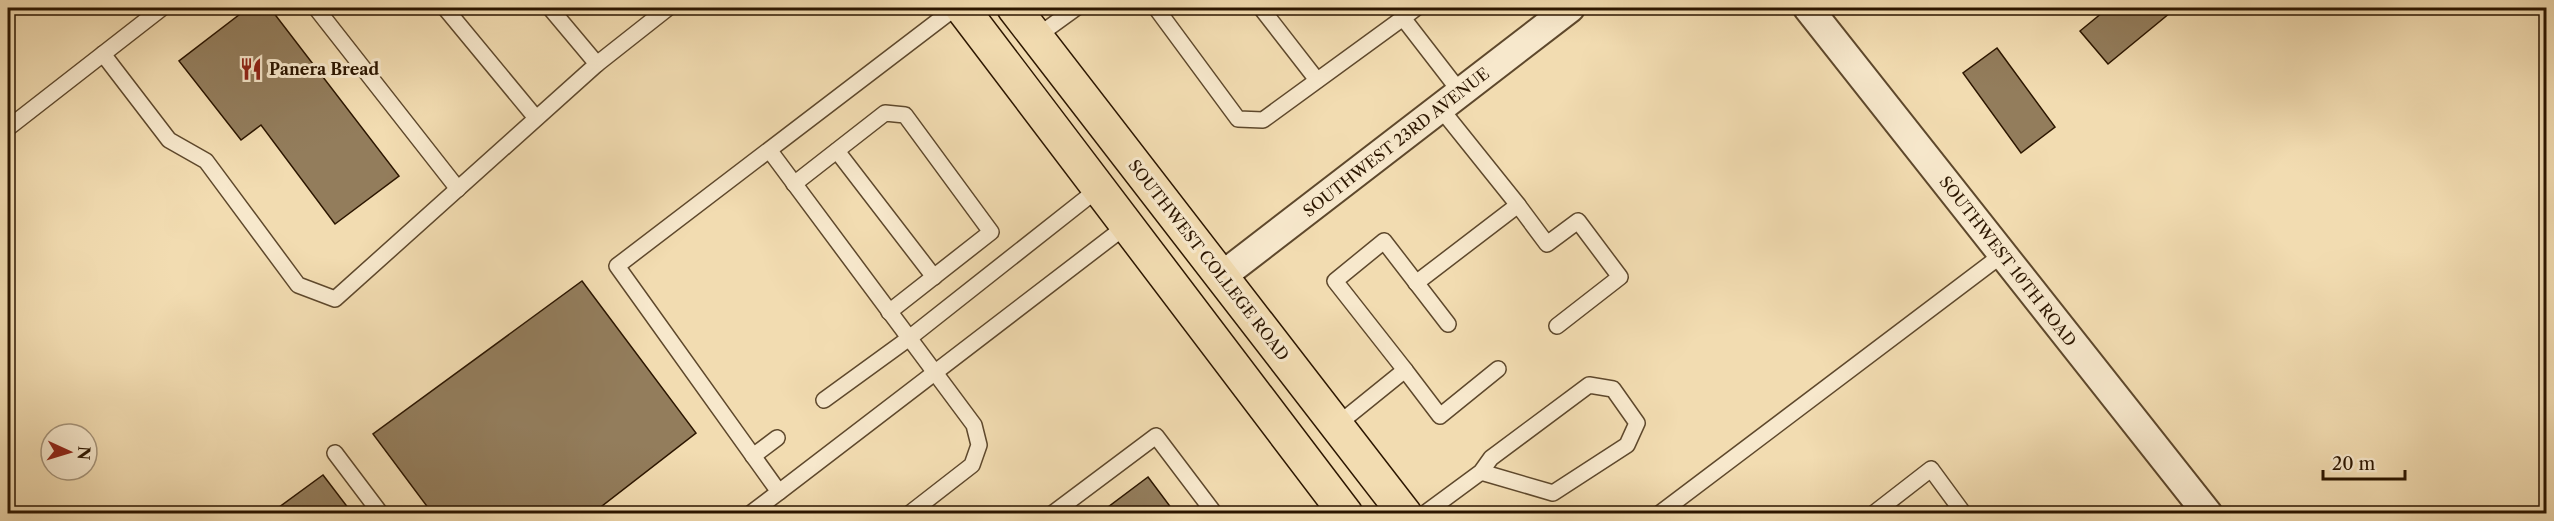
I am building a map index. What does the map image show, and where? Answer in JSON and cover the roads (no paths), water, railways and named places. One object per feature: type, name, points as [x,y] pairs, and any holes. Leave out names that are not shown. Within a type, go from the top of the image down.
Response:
[{"type":"main road","points":[[962,8],[1338,510]]},
{"type":"main road","name":"SOUTHWEST COLLEGE ROAD","points":[[1014,8],[1405,513]]},
{"type":"street","name":"SOUTHWEST 23RD AVENUE","points":[[1222,276],[1570,8]]},
{"type":"street","name":"SOUTHWEST 10TH ROAD","points":[[1808,8],[2208,513]]},
{"type":"lane","points":[[8,128],[162,8]]},
{"type":"lane","points":[[316,8],[458,189]]},
{"type":"lane","points":[[446,8],[536,118]]},
{"type":"lane","points":[[550,8],[597,64]]},
{"type":"lane","points":[[103,54],[169,140],[206,161],[298,285],[335,299],[597,64],[668,8]]},
{"type":"lane","points":[[779,492],[617,266],[955,8]]},
{"type":"lane","points":[[1036,37],[1076,8]]},
{"type":"lane","points":[[1156,8],[1238,119],[1263,120],[1416,8]]},
{"type":"lane","points":[[1261,8],[1317,80]]},
{"type":"lane","points":[[1403,18],[1451,101],[1518,206],[1547,244],[1578,221],[1620,278],[1557,326]]},
{"type":"lane","points":[[794,184],[885,113],[905,115],[991,232],[889,312]]},
{"type":"lane","points":[[770,151],[933,373],[974,425],[979,445],[972,465],[909,513]]},
{"type":"lane","points":[[837,151],[934,277]]},
{"type":"lane","points":[[824,400],[908,339],[1098,189]]},
{"type":"lane","points":[[1416,283],[1518,206]]},
{"type":"lane","points":[[750,513],[1126,226]]},
{"type":"lane","points":[[1448,324],[1384,242],[1335,281],[1440,416],[1498,369]]},
{"type":"lane","points":[[1659,513],[2002,254]]},
{"type":"lane","points":[[1336,425],[1405,370]]},
{"type":"lane","points":[[1424,513],[1480,472],[1491,458],[1589,385],[1613,389],[1637,423],[1627,445],[1554,493],[1480,472]]},
{"type":"lane","points":[[1052,513],[1156,436],[1215,513]]},
{"type":"lane","points":[[753,456],[777,438]]},
{"type":"lane","points":[[335,453],[381,513]]},
{"type":"lane","points":[[1873,513],[1931,469],[1964,513]]},
{"type":"place","name":"Panera Bread","points":[[251,69]]}]
